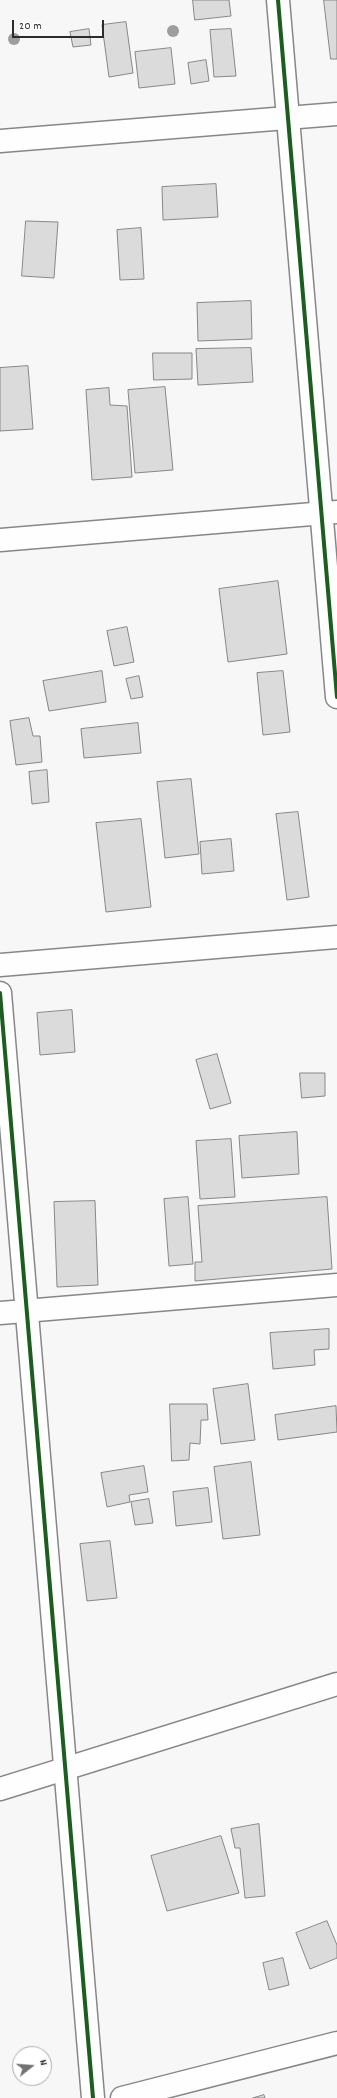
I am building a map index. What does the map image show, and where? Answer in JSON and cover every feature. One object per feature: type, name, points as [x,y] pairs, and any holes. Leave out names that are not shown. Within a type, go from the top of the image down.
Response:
[{"type":"street","points":[[278,0],[288,118],[329,513],[337,696]]},
{"type":"street","points":[[0,141],[337,114]]},
{"type":"street","points":[[0,540],[329,513]]},
{"type":"street","points":[[0,965],[337,937]]},
{"type":"street","points":[[0,993],[93,2098]]},
{"type":"street","points":[[0,1312],[337,1285]]},
{"type":"street","points":[[0,1789],[337,1684]]},
{"type":"street","points":[[122,2098],[337,2043]]},
{"type":"building","points":[[193,0],[229,0],[231,16],[195,20]]},
{"type":"building","points":[[324,0],[337,0],[337,59],[331,59]]},
{"type":"building","points":[[126,22],[133,73],[109,77],[102,25]]},
{"type":"building","points":[[89,29],[91,45],[73,47],[70,32]]},
{"type":"building","points":[[231,29],[236,76],[214,77],[210,30]]},
{"type":"building","points":[[171,48],[175,84],[139,88],[135,52]]},
{"type":"building","points":[[206,60],[209,81],[191,84],[188,63]]},
{"type":"building","points":[[216,184],[218,217],[163,220],[162,187]]},
{"type":"building","points":[[26,221],[58,222],[54,278],[22,276]]},
{"type":"building","points":[[141,228],[144,279],[120,280],[117,230]]},
{"type":"building","points":[[251,301],[252,339],[198,341],[197,303]]},
{"type":"building","points":[[251,348],[253,382],[198,385],[196,349]]},
{"type":"building","points":[[153,353],[192,353],[192,379],[154,380]]},
{"type":"building","points":[[28,366],[33,429],[0,431],[0,368]]},
{"type":"building","points":[[165,387],[173,470],[135,473],[128,390]]},
{"type":"building","points":[[109,388],[110,405],[127,406],[132,477],[92,480],[86,390]]},
{"type":"building","points":[[278,581],[287,654],[228,662],[219,589]]},
{"type":"building","points":[[127,627],[134,662],[114,666],[107,631]]},
{"type":"building","points":[[102,671],[106,702],[49,711],[43,681]]},
{"type":"building","points":[[283,671],[290,732],[263,735],[257,673]]},
{"type":"building","points":[[139,676],[143,697],[131,699],[126,679]]},
{"type":"building","points":[[29,718],[33,736],[40,736],[42,762],[16,765],[10,721]]},
{"type":"building","points":[[138,723],[141,753],[84,758],[81,729]]},
{"type":"building","points":[[47,770],[49,802],[32,804],[29,772]]},
{"type":"building","points":[[191,779],[199,854],[165,858],[157,782]]},
{"type":"building","points":[[298,812],[309,897],[287,900],[276,814]]},
{"type":"building","points":[[141,819],[151,907],[106,912],[96,823]]},
{"type":"building","points":[[231,839],[234,871],[202,874],[200,842]]},
{"type":"building","points":[[72,1010],[75,1052],[40,1055],[37,1013]]},
{"type":"building","points":[[217,1054],[231,1103],[210,1109],[196,1060]]},
{"type":"building","points":[[300,1073],[325,1073],[325,1096],[302,1098]]},
{"type":"building","points":[[297,1132],[299,1174],[242,1178],[239,1136]]},
{"type":"building","points":[[231,1139],[235,1197],[200,1199],[196,1141]]},
{"type":"building","points":[[188,1197],[193,1264],[169,1266],[164,1199]]},
{"type":"building","points":[[327,1197],[332,1269],[195,1281],[195,1262],[202,1262],[198,1206]]},
{"type":"building","points":[[95,1201],[98,1285],[57,1287],[54,1202]]},
{"type":"building","points":[[329,1329],[329,1349],[314,1350],[315,1365],[273,1369],[270,1333]]},
{"type":"building","points":[[248,1384],[255,1440],[221,1444],[213,1389]]},
{"type":"building","points":[[170,1404],[207,1404],[208,1420],[201,1420],[200,1444],[190,1443],[189,1460],[172,1461]]},
{"type":"building","points":[[336,1406],[337,1432],[278,1440],[275,1415]]},
{"type":"building","points":[[251,1462],[260,1535],[223,1539],[214,1467]]},
{"type":"building","points":[[144,1466],[148,1492],[129,1495],[130,1502],[107,1507],[101,1473]]},
{"type":"building","points":[[208,1488],[212,1522],[176,1526],[173,1492]]},
{"type":"building","points":[[149,1499],[153,1523],[135,1525],[131,1502]]},
{"type":"building","points":[[110,1541],[117,1598],[87,1601],[80,1544]]},
{"type":"building","points":[[259,1824],[265,1896],[245,1898],[240,1848],[235,1848],[231,1829]]},
{"type":"building","points":[[221,1836],[239,1893],[167,1911],[151,1856]]},
{"type":"building","points":[[327,1921],[337,1945],[337,1958],[310,1969],[296,1933]]},
{"type":"building","points":[[283,1958],[289,1985],[269,1990],[263,1963]]},
{"type":"building","points":[[264,2095],[265,2098],[253,2098]]},
{"type":"cycle path","points":[[278,0],[337,697]]},
{"type":"cycle path","points":[[0,993],[93,2098]]}]
